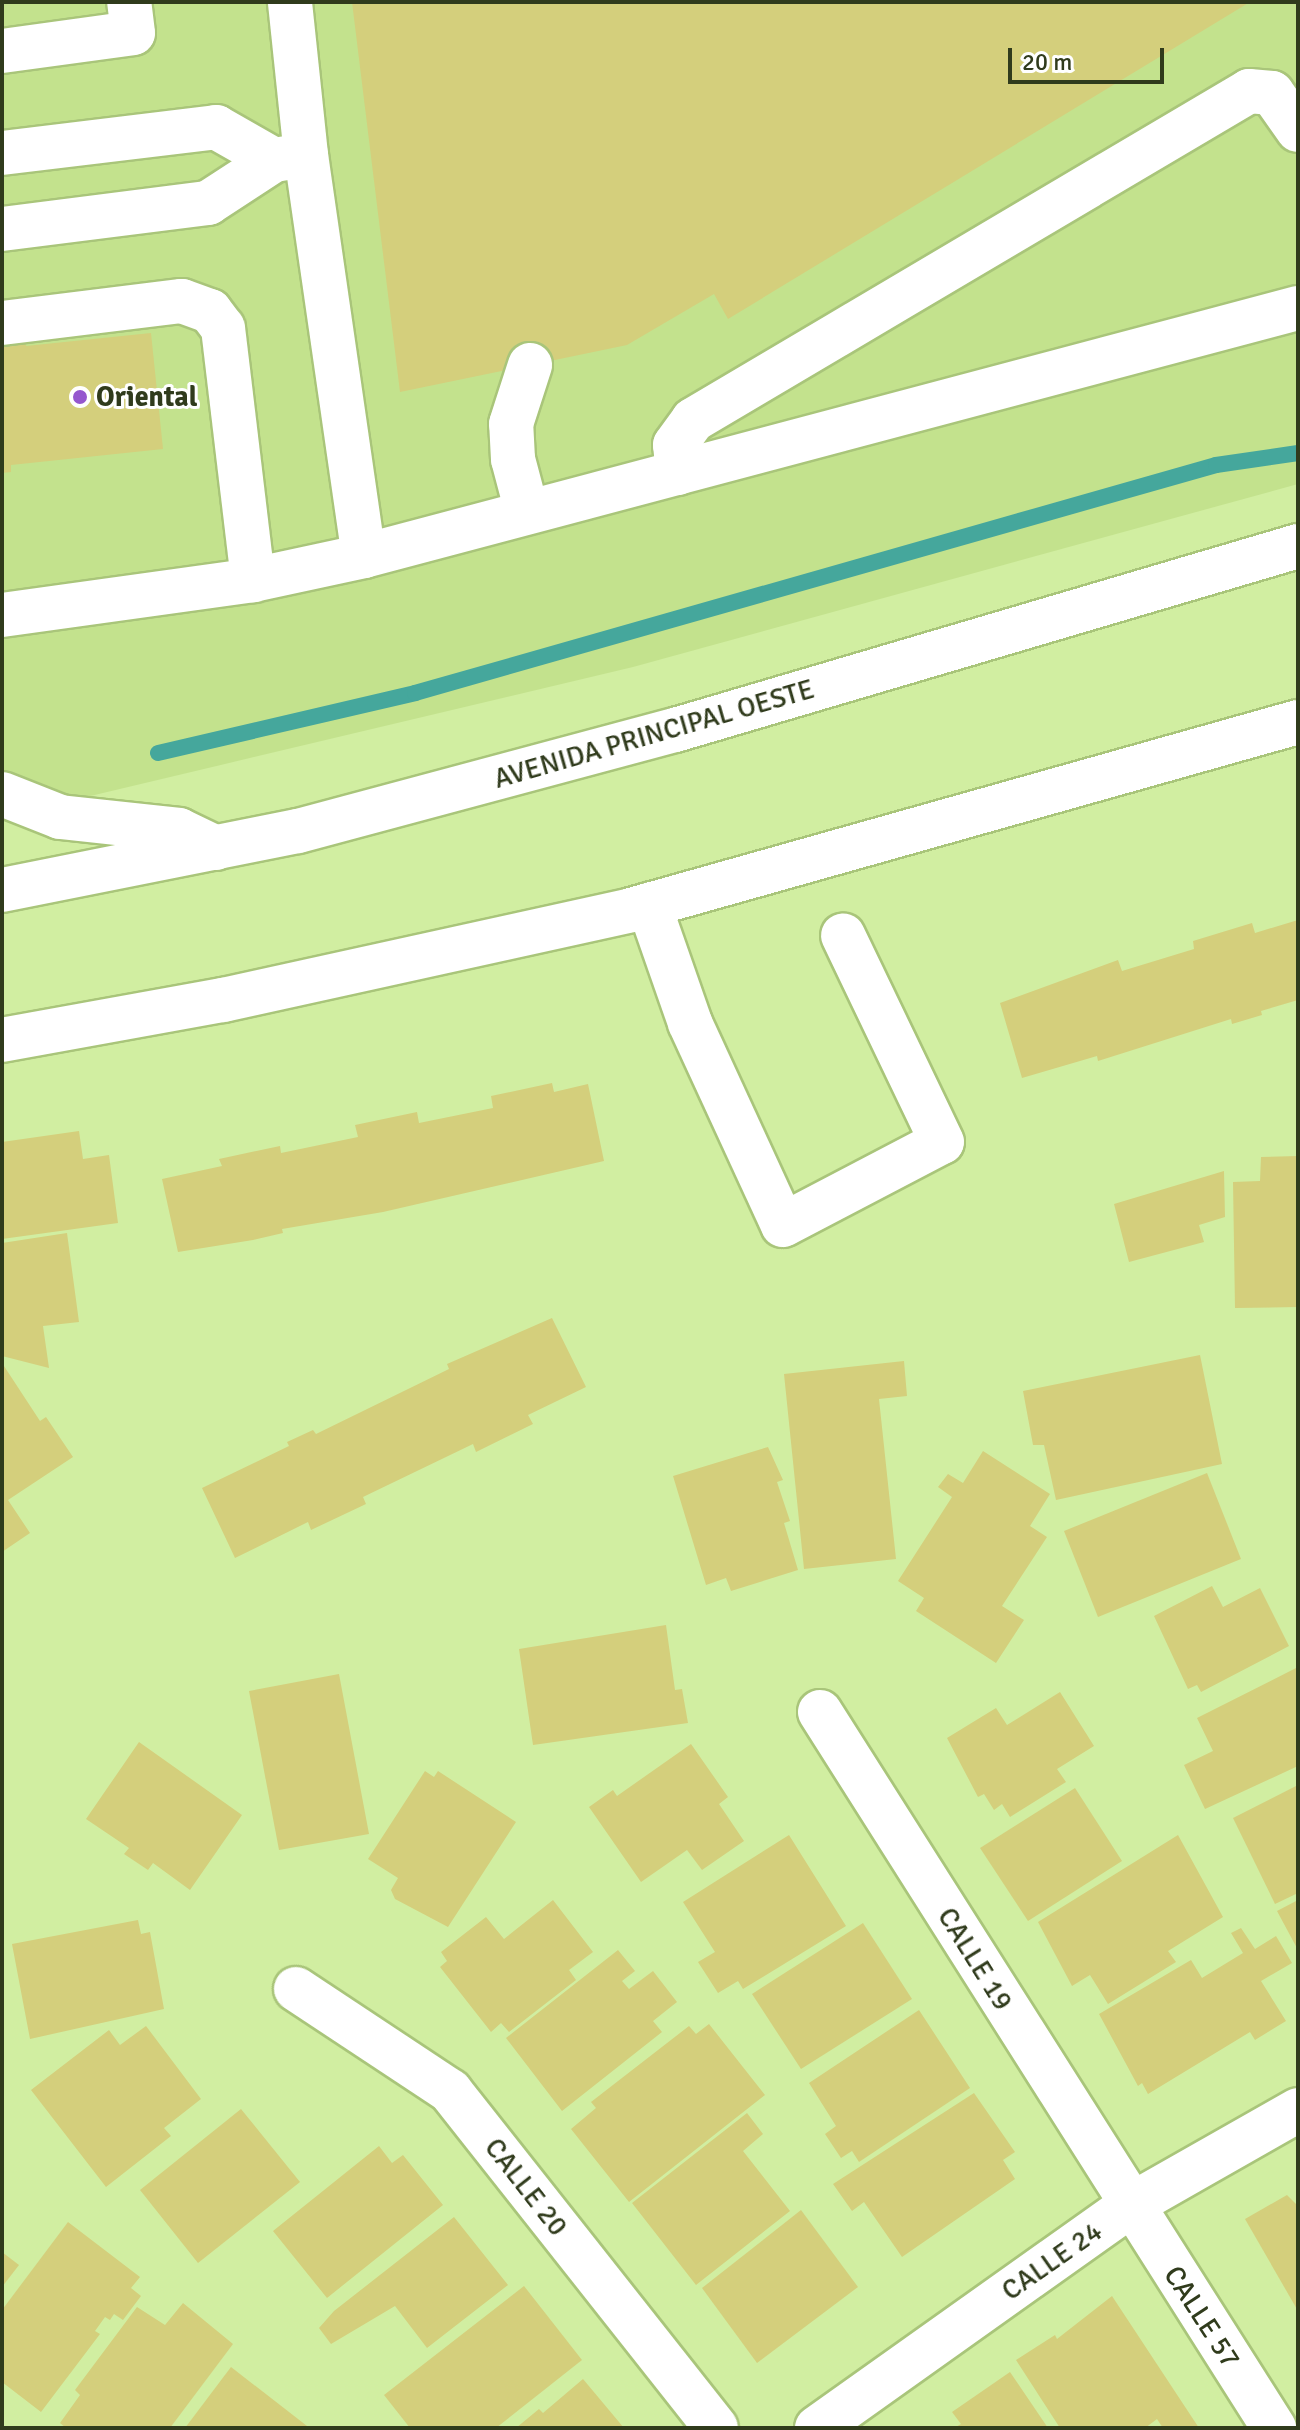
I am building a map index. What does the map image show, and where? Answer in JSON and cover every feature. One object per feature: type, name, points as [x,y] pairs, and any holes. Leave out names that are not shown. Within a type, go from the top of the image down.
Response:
[{"type":"main road","points":[[2,51],[133,33],[129,2]]},
{"type":"main road","points":[[290,2],[290,158],[364,556]]},
{"type":"main road","points":[[678,473],[675,445],[693,420],[1249,91],[1272,93],[1298,130]]},
{"type":"main road","points":[[2,153],[216,127],[290,158]]},
{"type":"main road","points":[[2,229],[208,203],[290,158]]},
{"type":"main road","points":[[2,323],[182,301],[210,311],[223,328],[253,580]]},
{"type":"main road","points":[[2,615],[253,580],[364,556],[1298,308]]},
{"type":"main road","points":[[527,512],[513,459],[511,424],[530,365]]},
{"type":"main road","name":"AVENIDA PRINCIPAL OESTE","points":[[2,890],[298,831],[675,730],[1298,546]]},
{"type":"main road","points":[[2,1040],[223,1000],[649,905],[1298,722]]},
{"type":"main road","points":[[2,794],[60,817],[179,830],[216,848]]},
{"type":"main road","points":[[649,905],[690,1023],[783,1225],[942,1142],[843,935]]},
{"type":"main road","name":"CALLE 19","points":[[820,1712],[1131,2205]]},
{"type":"main road","name":"CALLE 20","points":[[296,1989],[450,2091],[716,2428]]},
{"type":"main road","name":"CALLE 24","points":[[817,2428],[1131,2205],[1298,2110]]},
{"type":"main road","name":"CALLE 57","points":[[1131,2205],[1274,2428]]},
{"type":"shaded area","points":[[2,2],[1298,2],[1298,484],[633,667],[2,817]]},
{"type":"building","points":[[352,2],[1250,2],[728,319],[714,294],[627,345],[400,392]]},
{"type":"building","name":"Oriental","points":[[151,333],[163,449],[11,465],[11,472],[2,473],[2,341],[25,339],[26,346]]},
{"type":"building","points":[[1298,920],[1298,1000],[1232,1024],[1231,1019],[1098,1061],[1097,1056],[1022,1078],[1000,1003],[1118,960],[1122,971],[1194,949],[1193,941],[1252,923],[1255,933]]},
{"type":"building","points":[[552,1083],[554,1092],[588,1084],[604,1161],[383,1212],[282,1229],[283,1233],[253,1240],[178,1252],[162,1179],[222,1166],[219,1159],[280,1146],[281,1153],[358,1137],[355,1125],[417,1112],[419,1123],[493,1108],[491,1096]]},
{"type":"building","points":[[79,1131],[83,1159],[109,1155],[118,1223],[2,1239],[2,1142]]},
{"type":"building","points":[[1298,1156],[1298,1307],[1235,1308],[1233,1182],[1260,1181],[1261,1157]]},
{"type":"building","points":[[1224,1171],[1225,1217],[1199,1225],[1204,1242],[1129,1262],[1114,1204]]},
{"type":"building","points":[[67,1233],[79,1322],[43,1326],[49,1368],[2,1356],[2,1243]]},
{"type":"building","points":[[552,1318],[586,1387],[528,1415],[533,1424],[476,1452],[473,1444],[363,1497],[366,1504],[311,1530],[308,1522],[235,1558],[202,1488],[289,1446],[287,1442],[313,1430],[316,1434],[449,1369],[447,1364]]},
{"type":"building","points":[[1200,1355],[1222,1464],[1056,1500],[1044,1445],[1033,1445],[1023,1391]]},
{"type":"building","points":[[904,1361],[907,1396],[879,1399],[896,1559],[804,1569],[784,1374]]},
{"type":"building","points":[[2,1363],[40,1421],[46,1417],[73,1457],[8,1500],[30,1533],[2,1552]]},
{"type":"building","points":[[768,1447],[783,1480],[777,1482],[790,1521],[784,1523],[798,1570],[731,1591],[726,1578],[706,1585],[673,1476]]},
{"type":"building","points":[[983,1451],[1050,1494],[1030,1526],[1047,1537],[1002,1606],[1024,1620],[996,1663],[916,1611],[924,1598],[898,1581],[952,1497],[938,1487],[948,1474],[963,1483]]},
{"type":"building","points":[[1207,1473],[1241,1559],[1098,1617],[1064,1531]]},
{"type":"building","points":[[1212,1586],[1223,1607],[1260,1588],[1289,1646],[1201,1692],[1197,1685],[1188,1689],[1154,1616]]},
{"type":"building","points":[[666,1625],[675,1690],[682,1689],[688,1723],[533,1745],[519,1649]]},
{"type":"building","points":[[1298,1667],[1298,1766],[1205,1809],[1184,1765],[1213,1751],[1197,1718]]},
{"type":"building","points":[[339,1674],[369,1834],[279,1850],[249,1691]]},
{"type":"building","points":[[1060,1692],[1094,1746],[1057,1769],[1066,1782],[1010,1817],[1002,1804],[994,1810],[984,1794],[978,1797],[947,1738],[996,1708],[1007,1725]]},
{"type":"building","points":[[139,1742],[242,1815],[190,1890],[153,1863],[148,1870],[124,1854],[129,1848],[86,1819]]},
{"type":"building","points":[[691,1744],[728,1797],[719,1804],[744,1841],[702,1870],[687,1850],[641,1882],[589,1807],[613,1790],[617,1796]]},
{"type":"building","points":[[425,1771],[434,1777],[438,1771],[516,1822],[448,1927],[395,1899],[391,1890],[398,1878],[368,1859]]},
{"type":"building","points":[[1298,1785],[1298,1893],[1275,1904],[1233,1818]]},
{"type":"building","points":[[1075,1788],[1122,1861],[1028,1921],[980,1848]]},
{"type":"building","points":[[789,1835],[846,1926],[743,1989],[738,1981],[718,1993],[698,1962],[715,1952],[683,1902]]},
{"type":"building","points":[[1178,1835],[1223,1917],[1168,1951],[1176,1962],[1108,2004],[1090,1975],[1072,1986],[1038,1922]]},
{"type":"building","points":[[553,1900],[593,1952],[569,1970],[576,1980],[509,2032],[501,2023],[491,2032],[440,1967],[447,1961],[441,1952],[486,1917],[504,1939]]},
{"type":"building","points":[[1298,1900],[1298,1950],[1277,1911]]},
{"type":"building","points":[[138,1920],[141,1934],[150,1932],[164,2009],[30,2039],[12,1944]]},
{"type":"building","points":[[863,1923],[912,1999],[801,2069],[752,1994]]},
{"type":"building","points":[[1241,1928],[1255,1949],[1276,1936],[1292,1963],[1261,1981],[1286,2021],[1255,2040],[1250,2032],[1148,2094],[1142,2083],[1138,2086],[1099,2014],[1191,1960],[1202,1978],[1243,1953],[1231,1933]]},
{"type":"building","points":[[618,1950],[635,1971],[622,1981],[629,1989],[653,1971],[677,2002],[653,2021],[662,2032],[562,2111],[506,2038]]},
{"type":"building","points":[[919,2010],[970,2088],[859,2162],[852,2151],[841,2158],[825,2134],[836,2126],[809,2083]]},
{"type":"building","points":[[709,2024],[765,2095],[629,2202],[571,2129],[596,2108],[591,2102],[689,2026],[696,2034]]},
{"type":"building","points":[[146,2026],[201,2099],[164,2128],[171,2136],[106,2187],[31,2090],[109,2030],[120,2045]]},
{"type":"building","points":[[974,2093],[1015,2152],[1003,2160],[1015,2179],[902,2257],[864,2202],[852,2211],[833,2184]]},
{"type":"building","points":[[241,2109],[300,2182],[198,2263],[140,2190]]},
{"type":"building","points":[[747,2113],[763,2134],[743,2151],[790,2211],[696,2285],[632,2203]]},
{"type":"building","points":[[379,2146],[392,2163],[403,2155],[443,2205],[327,2298],[273,2231]]},
{"type":"building","points":[[1287,2195],[1298,2206],[1298,2311],[1245,2219]]},
{"type":"building","points":[[801,2210],[858,2287],[757,2363],[702,2288]]},
{"type":"building","points":[[454,2217],[508,2285],[427,2348],[395,2306],[331,2344],[319,2328],[334,2311]]},
{"type":"building","points":[[68,2222],[140,2277],[131,2288],[141,2296],[123,2320],[114,2314],[110,2320],[105,2317],[95,2331],[100,2334],[41,2412],[2,2382],[2,2310]]},
{"type":"building","points":[[2,2252],[19,2265],[2,2287]]},
{"type":"building","points":[[524,2286],[582,2360],[496,2428],[410,2428],[384,2395]]},
{"type":"building","points":[[1112,2296],[1199,2428],[1163,2428],[1157,2419],[1145,2428],[1060,2428],[1016,2360],[1055,2335],[1057,2339]]},
{"type":"building","points":[[183,2303],[233,2344],[170,2428],[66,2428],[60,2423],[80,2395],[75,2390],[137,2307],[165,2325]]},
{"type":"building","points":[[231,2367],[307,2426],[306,2428],[185,2428]]},
{"type":"building","points":[[1010,2372],[1048,2428],[954,2428],[961,2424],[952,2412]]},
{"type":"building","points":[[583,2379],[624,2428],[516,2428],[539,2409],[543,2413]]},
{"type":"waterway","points":[[158,753],[415,693],[1216,465],[1298,453]]},
{"type":"place","name":"Oriental","points":[[80,397]]}]
